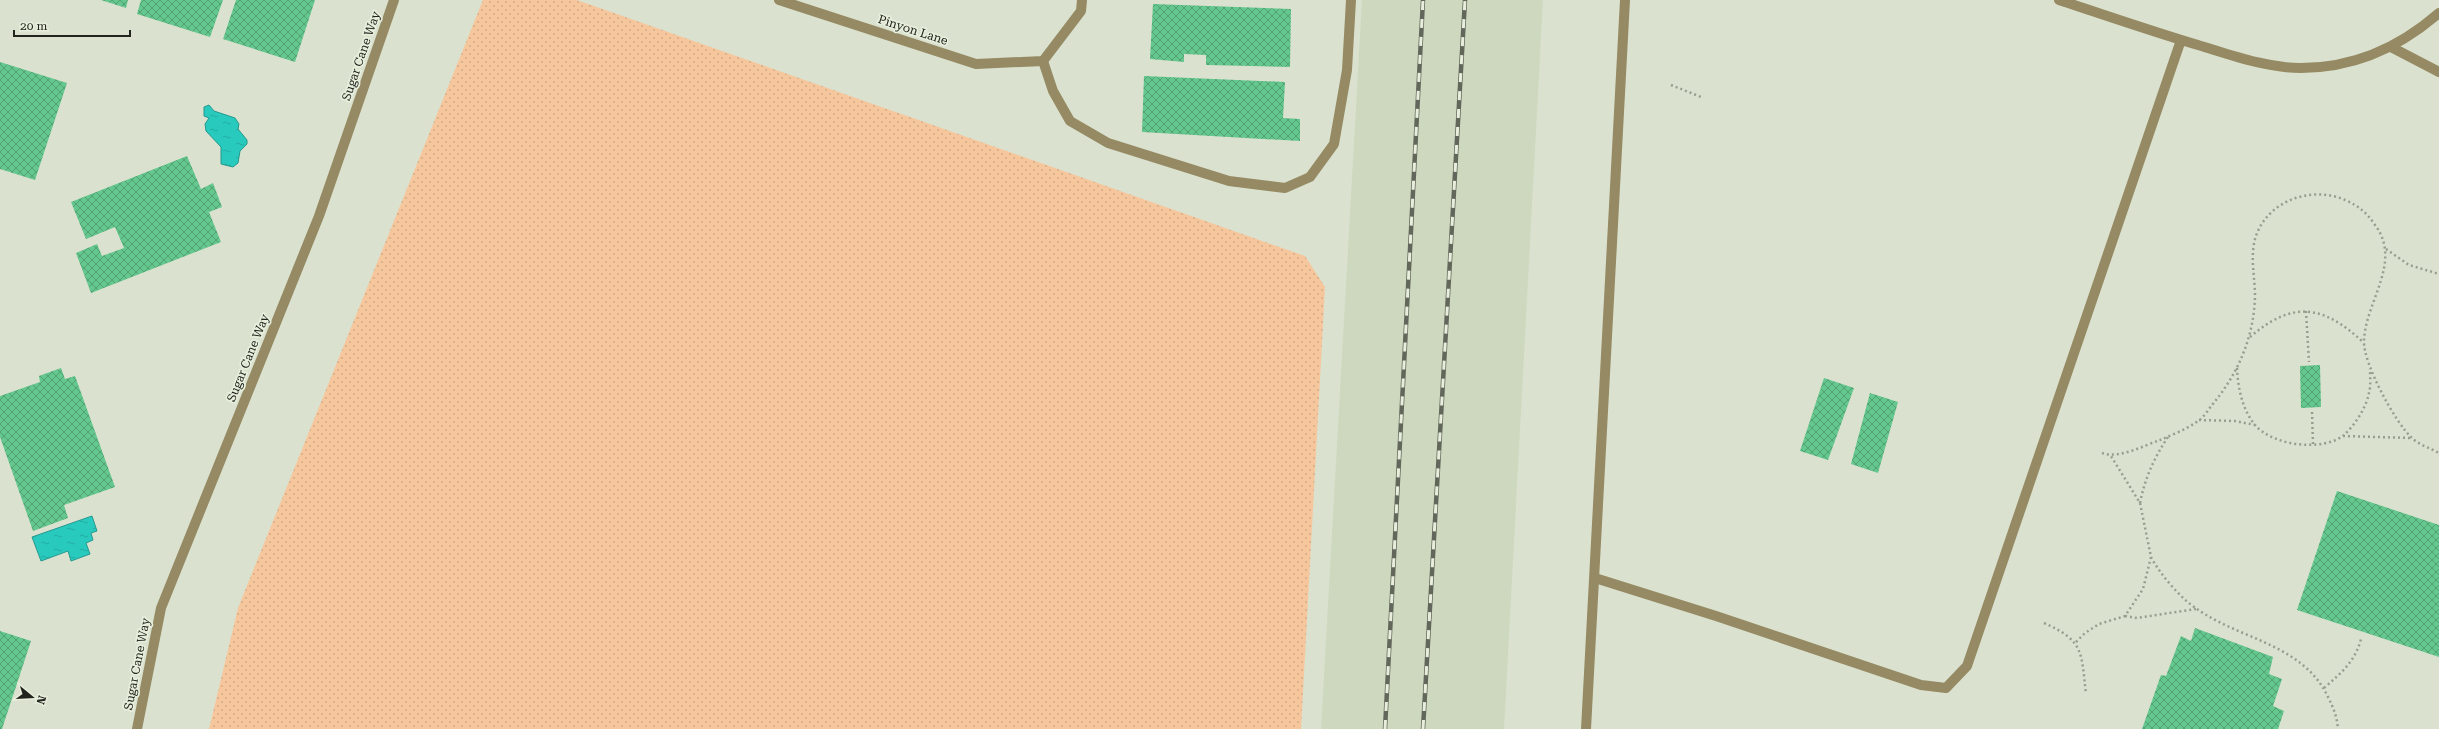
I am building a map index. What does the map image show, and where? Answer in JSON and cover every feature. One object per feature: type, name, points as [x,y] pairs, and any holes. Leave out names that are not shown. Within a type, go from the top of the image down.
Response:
[{"type":"street","name":"Sugar Cane Way","points":[[137,729],[161,608],[319,216],[394,0]]},
{"type":"street","name":"Pinyon Lane","points":[[779,0],[976,64],[1043,61]]},
{"type":"street","points":[[1082,0],[1081,11],[1043,61],[1053,91],[1070,121],[1108,143],[1229,181],[1286,188],[1310,177],[1334,144],[1347,70],[1351,0]]},
{"type":"street","points":[[1586,729],[1625,0]]},
{"type":"street","points":[[2059,0],[2246,60],[2301,68],[2348,63],[2392,47],[2439,13]]},
{"type":"street","points":[[1595,578],[1716,616],[1921,685],[1946,688],[1967,666],[2181,40]]},
{"type":"street","points":[[2392,47],[2439,72]]},
{"type":"path","points":[[1671,85],[1702,97]]},
{"type":"path","points":[[2102,453],[2111,456],[2169,437],[2199,420],[2229,383],[2250,337],[2255,295],[2252,265],[2255,239],[2265,220],[2280,206],[2302,194],[2326,194],[2345,200],[2366,212],[2380,230],[2386,249],[2382,279],[2367,320],[2363,343],[2370,366],[2382,393],[2411,438]]},
{"type":"path","points":[[2386,249],[2410,265],[2439,274]]},
{"type":"path","points":[[2250,337],[2264,325],[2281,315],[2306,311],[2328,315],[2347,327],[2363,343]]},
{"type":"path","points":[[2306,311],[2309,362]]},
{"type":"path","points":[[2343,436],[2363,410],[2370,392],[2370,366]]},
{"type":"path","points":[[2237,368],[2238,386],[2243,406],[2256,426],[2272,438],[2290,444],[2313,444],[2343,436],[2411,438],[2439,453]]},
{"type":"path","points":[[2312,412],[2313,444]]},
{"type":"path","points":[[2199,420],[2235,421],[2256,426]]},
{"type":"path","points":[[2140,503],[2144,481],[2155,457],[2169,437]]},
{"type":"path","points":[[2111,456],[2140,503],[2151,557],[2159,572],[2196,609],[2261,639],[2304,664],[2324,688],[2337,717],[2338,729]]},
{"type":"path","points":[[2125,616],[2143,589],[2151,557]]},
{"type":"path","points":[[2076,642],[2085,633],[2099,624],[2125,616],[2137,618],[2196,609]]},
{"type":"path","points":[[2044,623],[2062,631],[2076,642],[2082,661],[2086,694]]},
{"type":"path","points":[[2324,688],[2349,666],[2358,651],[2361,639]]},
{"type":"shaded area","points":[[483,0],[577,0],[1305,256],[1325,287],[1301,729],[209,729],[238,608]]},
{"type":"shaded area","points":[[1362,0],[1543,0],[1504,729],[1321,729]]},
{"type":"water","points":[[209,105],[214,111],[235,118],[239,124],[238,129],[247,140],[247,144],[240,151],[238,163],[233,167],[221,164],[221,147],[206,131],[205,124],[209,118],[204,116],[204,107]]},
{"type":"water","points":[[92,516],[97,531],[91,533],[93,540],[86,543],[90,554],[71,561],[68,551],[41,561],[32,537]]},
{"type":"building","points":[[101,0],[128,0],[126,8]]},
{"type":"building","points":[[141,0],[223,0],[210,37],[137,14]]},
{"type":"building","points":[[236,0],[315,0],[295,62],[223,39]]},
{"type":"building","points":[[1153,4],[1291,9],[1290,67],[1206,65],[1206,55],[1184,54],[1184,62],[1150,59]]},
{"type":"building","points":[[0,62],[67,83],[35,180],[0,169]]},
{"type":"building","points":[[1144,76],[1285,82],[1283,118],[1300,119],[1300,141],[1142,132]]},
{"type":"building","points":[[187,156],[201,189],[213,183],[222,207],[209,212],[221,242],[91,293],[76,253],[97,244],[102,256],[124,248],[115,227],[86,239],[71,202]]},
{"type":"building","points":[[2320,365],[2321,407],[2301,408],[2300,366]]},
{"type":"building","points":[[61,368],[65,379],[75,376],[115,487],[64,505],[68,518],[33,531],[0,437],[0,396],[40,382],[39,376]]},
{"type":"building","points":[[1824,378],[1854,388],[1828,460],[1800,451]]},
{"type":"building","points":[[1870,393],[1898,402],[1878,473],[1851,464]]},
{"type":"building","points":[[2337,491],[2439,525],[2439,657],[2297,610]]},
{"type":"building","points":[[2195,628],[2273,657],[2269,674],[2282,679],[2273,706],[2284,711],[2278,729],[2142,729],[2161,675],[2166,676],[2181,636],[2191,641]]},
{"type":"building","points":[[0,631],[31,641],[2,729],[0,729]]},
{"type":"railway","points":[[1385,729],[1423,0]]},
{"type":"railway","points":[[1423,729],[1465,0]]}]
